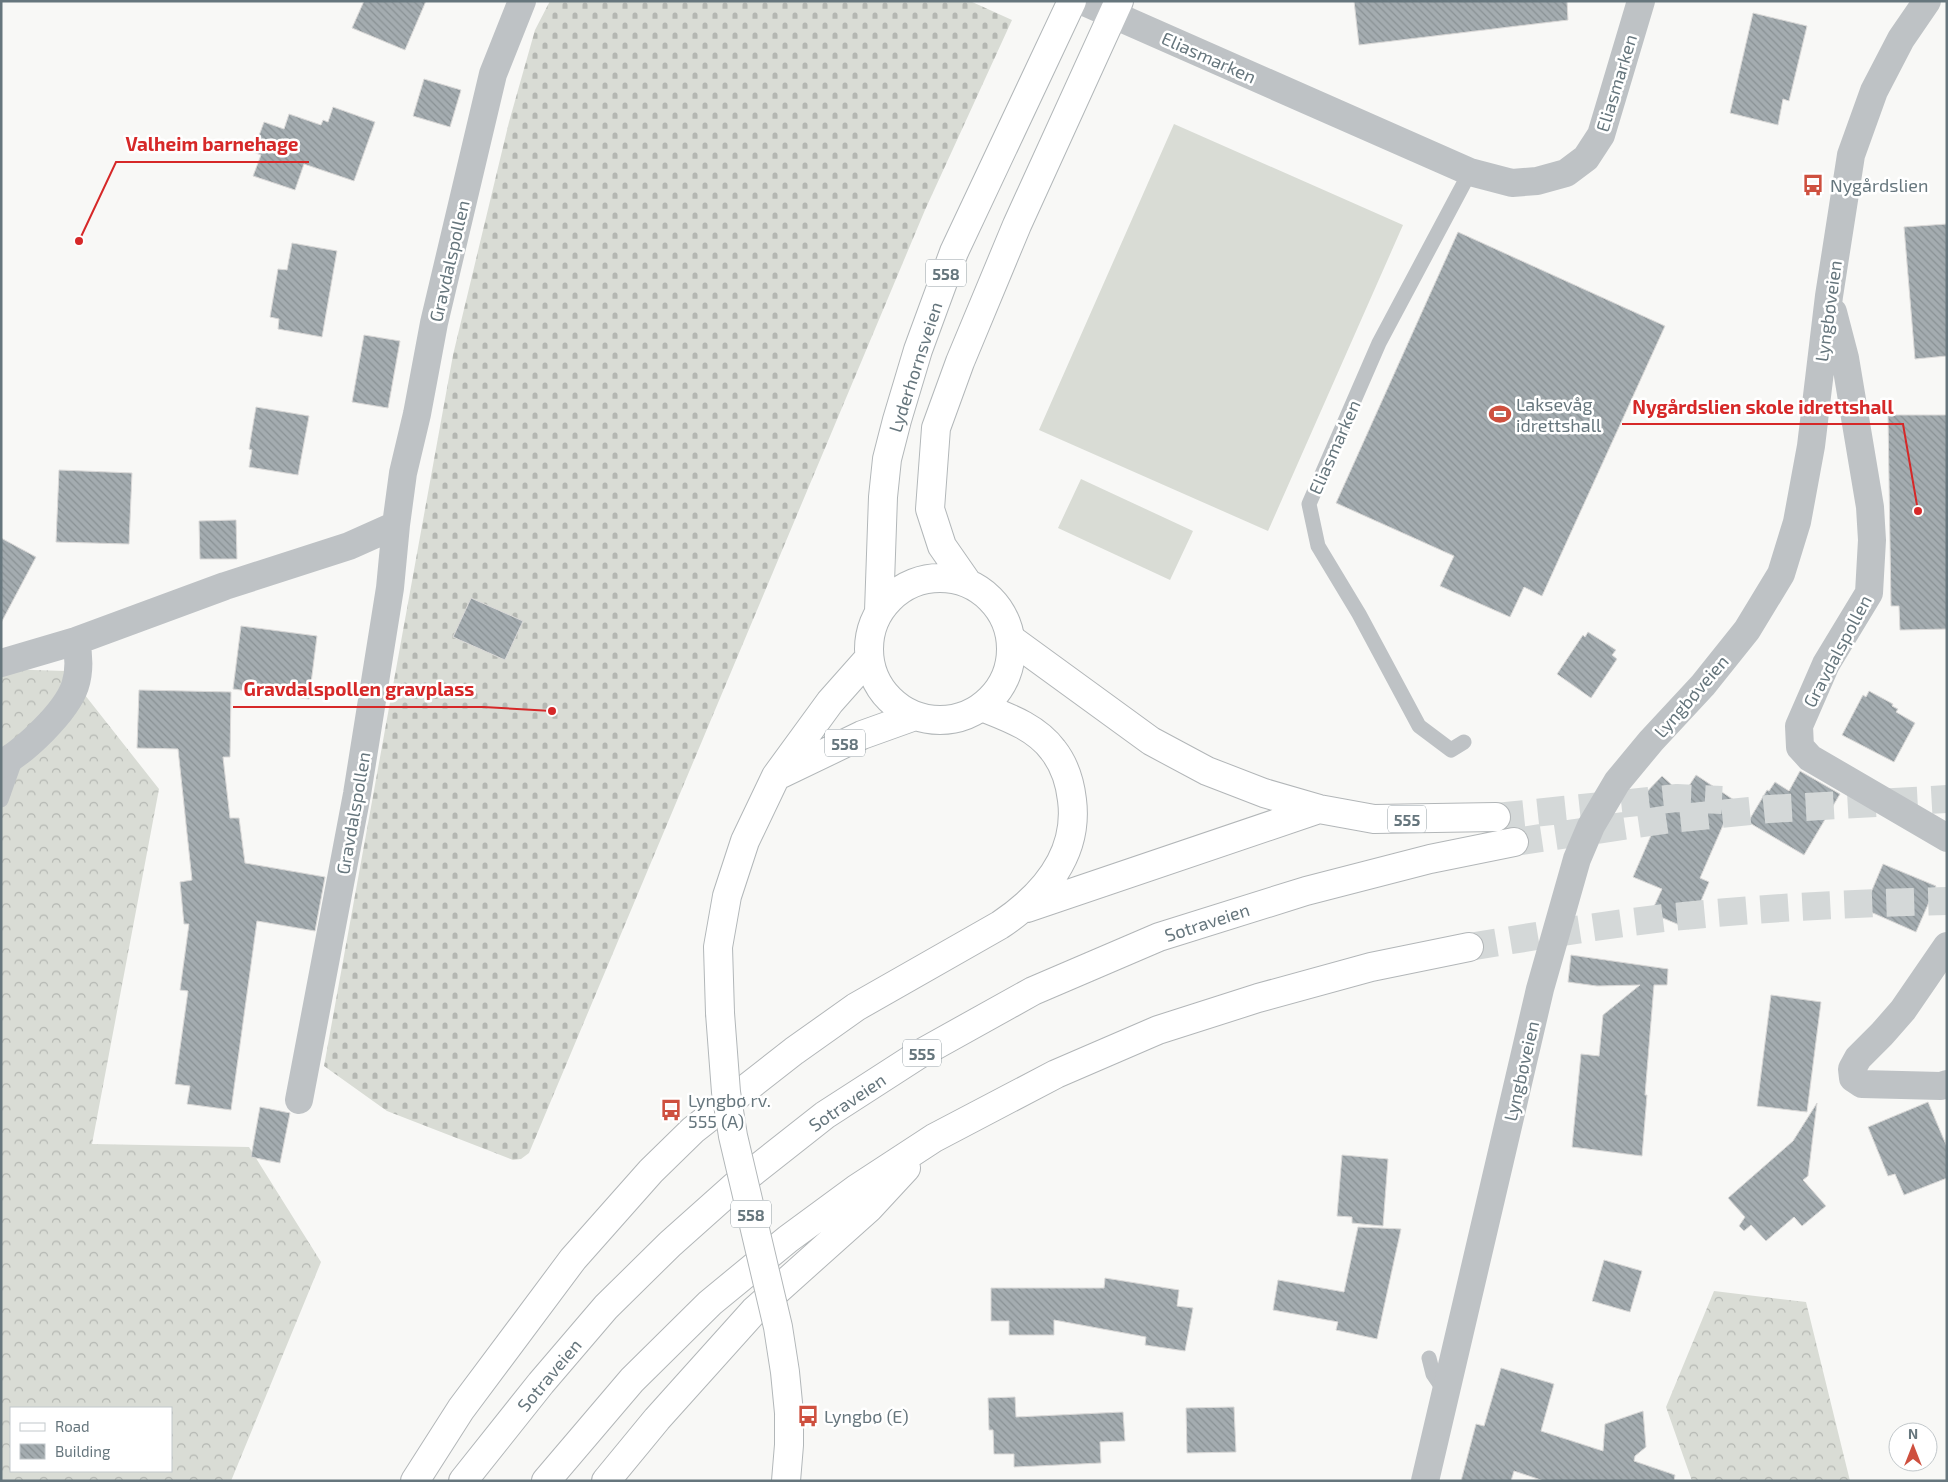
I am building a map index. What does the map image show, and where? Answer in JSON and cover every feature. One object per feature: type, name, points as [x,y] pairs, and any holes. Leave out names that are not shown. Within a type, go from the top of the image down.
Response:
[{"type":"main road","name":"Lyderhornsveien","points":[[879,611],[882,497],[887,459],[896,420],[915,358],[954,252],[1072,1]]},
{"type":"main road","name":"558","points":[[967,582],[942,578],[918,580],[896,592],[879,611],[870,634],[869,658],[874,677],[884,694],[898,707],[915,716],[932,720],[950,720],[967,715],[982,707],[1000,687],[1010,664],[1011,639],[1003,615],[988,596],[967,582],[942,546],[930,509],[936,428],[960,362],[1017,224],[1116,8]]},
{"type":"main road","name":"555","points":[[1011,639],[1150,741],[1208,771],[1264,793],[1319,809],[1374,819],[1496,817]]},
{"type":"main road","name":"558","points":[[786,1481],[789,1414],[785,1372],[778,1327],[733,1136],[726,1092],[720,1013],[718,947],[727,896],[745,841],[776,776],[830,702],[869,658]]},
{"type":"main road","name":"555","points":[[415,1481],[461,1409],[573,1259],[651,1171],[693,1130],[856,1007],[1000,925],[1021,910],[1047,885],[1061,863],[1070,839],[1074,812],[1071,789],[1064,767],[1053,749],[1032,730],[1012,718],[982,707]]},
{"type":"main road","name":"558","points":[[776,776],[862,735],[915,716]]},
{"type":"main road","name":"555","points":[[1021,910],[1319,809]]},
{"type":"main road","name":"Sotraveien","points":[[463,1481],[541,1383],[593,1322],[670,1244],[735,1186],[825,1115],[918,1055],[1033,991],[1159,937],[1306,891],[1430,859],[1514,842]]},
{"type":"main road","points":[[546,1481],[632,1380],[710,1303],[803,1228],[856,1189],[934,1138],[1056,1074],[1158,1030],[1258,998],[1361,969],[1469,947]]},
{"type":"main road","points":[[606,1481],[657,1420],[754,1311],[869,1208],[934,1138]]},
{"type":"street","name":"Gravdalspollen","points":[[299,1100],[357,794],[390,588],[403,473],[417,414],[434,323],[493,74],[522,1]]},
{"type":"street","name":"Eliasmarken","points":[[1082,1],[1116,8],[1470,172],[1512,183],[1537,181],[1566,173],[1586,158],[1601,135],[1641,1]]},
{"type":"street","name":"Lyngbøveien","points":[[1425,1481],[1540,989],[1577,859],[1591,826],[1617,782],[1651,741],[1703,685],[1747,630],[1781,574],[1797,522],[1811,446],[1829,296],[1851,155],[1874,92],[1901,39],[1928,1]]},
{"type":"street","name":"Gravdalspollen","points":[[1829,296],[1845,358],[1870,507],[1872,540],[1869,592],[1826,664],[1814,689],[1799,726],[1800,747],[1810,758],[1947,838]]},
{"type":"street","points":[[1,663],[76,641],[225,586],[349,546],[396,525]]},
{"type":"street","points":[[9,760],[59,713],[74,687],[80,661],[76,641]]},
{"type":"street","points":[[1947,946],[1903,1010],[1858,1058],[1852,1069],[1853,1078],[1862,1084],[1888,1086],[1941,1086],[1947,1084]]},
{"type":"lane","name":"Eliasmarken","points":[[1464,742],[1451,750],[1419,726],[1359,614],[1318,546],[1309,504],[1379,343],[1470,172]]},
{"type":"lane","points":[[1,800],[9,760]]},
{"type":"lane","points":[[1429,1358],[1433,1374],[1446,1393]]},
{"type":"green space","points":[[550,1],[970,1],[1012,20],[925,210],[529,1153],[521,1159],[513,1160],[387,1111],[324,1066],[453,355],[509,122],[535,30]]},
{"type":"green space","points":[[1174,124],[1403,225],[1268,531],[1039,430]]},
{"type":"green space","points":[[1081,479],[1193,531],[1170,580],[1058,528]]},
{"type":"green space","points":[[1,669],[66,671],[159,789],[92,1144],[249,1147],[321,1262],[231,1481],[1,1481]]},
{"type":"green space","points":[[1714,1291],[1806,1302],[1850,1481],[1692,1481],[1666,1407]]},
{"type":"building","points":[[364,1],[426,1],[405,50],[352,28]]},
{"type":"building","points":[[1354,1],[1567,1],[1568,20],[1359,45]]},
{"type":"building","points":[[1753,13],[1807,26],[1789,101],[1783,99],[1778,125],[1730,113]]},
{"type":"building","points":[[424,79],[461,90],[450,127],[413,116]]},
{"type":"building","points":[[333,107],[375,122],[354,181],[304,164],[295,190],[253,176],[261,155],[253,152],[264,122],[284,129],[289,114],[321,125],[323,120],[328,122]]},
{"type":"building","points":[[1947,224],[1947,356],[1915,359],[1904,227]]},
{"type":"building","name":"Laksevåg idrettshall","points":[[1458,232],[1665,326],[1542,596],[1524,587],[1510,617],[1440,586],[1454,556],[1336,503]]},
{"type":"building","points":[[292,243],[337,251],[322,337],[278,329],[279,319],[270,317],[278,269],[287,270]]},
{"type":"building","points":[[364,335],[400,341],[388,408],[352,402]]},
{"type":"building","points":[[256,407],[309,416],[298,475],[249,467],[252,450],[249,449]]},
{"type":"building","points":[[1888,415],[1947,415],[1947,629],[1900,630],[1899,606],[1891,606]]},
{"type":"building","points":[[59,470],[132,473],[129,544],[56,542]]},
{"type":"building","points":[[236,520],[237,559],[200,559],[199,521]]},
{"type":"building","points":[[1,538],[36,557],[1,623]]},
{"type":"building","points":[[471,598],[523,621],[505,660],[453,637]]},
{"type":"building","points":[[241,626],[317,636],[309,699],[233,689]]},
{"type":"building","points":[[1588,632],[1616,650],[1612,655],[1617,659],[1591,698],[1557,674],[1583,635],[1585,637]]},
{"type":"building","points":[[139,690],[231,692],[230,757],[223,757],[230,818],[239,818],[245,863],[325,877],[315,931],[257,921],[231,1110],[187,1104],[190,1086],[175,1084],[188,991],[180,990],[189,924],[184,924],[180,882],[192,880],[178,749],[137,748]]},
{"type":"building","points":[[1869,691],[1893,704],[1892,706],[1898,709],[1896,712],[1915,723],[1894,762],[1842,735],[1863,695],[1866,697]]},
{"type":"building","points":[[1800,771],[1840,794],[1804,855],[1748,822],[1767,790],[1769,791],[1775,782],[1789,791]]},
{"type":"building","points":[[1696,775],[1734,800],[1700,878],[1709,882],[1689,929],[1651,913],[1662,889],[1633,877],[1659,817],[1640,799],[1662,776],[1683,795]]},
{"type":"building","points":[[1883,864],[1936,886],[1916,932],[1864,909]]},
{"type":"building","points":[[1571,955],[1668,969],[1667,985],[1654,985],[1642,1156],[1572,1147],[1581,1054],[1599,1056],[1603,1015],[1640,985],[1597,986],[1568,982]]},
{"type":"building","points":[[1771,995],[1821,1002],[1807,1112],[1757,1106]]},
{"type":"building","points":[[1928,1102],[1947,1147],[1947,1178],[1904,1195],[1895,1174],[1888,1176],[1868,1127]]},
{"type":"building","points":[[1817,1103],[1808,1176],[1803,1180],[1826,1206],[1802,1226],[1794,1217],[1766,1241],[1751,1225],[1744,1231],[1739,1226],[1745,1217],[1728,1198],[1793,1141]]},
{"type":"building","points":[[260,1107],[290,1113],[280,1163],[251,1157]]},
{"type":"building","points":[[1342,1155],[1388,1159],[1383,1226],[1352,1223],[1352,1217],[1337,1216]]},
{"type":"building","points":[[1358,1227],[1401,1229],[1377,1339],[1336,1330],[1338,1322],[1273,1310],[1278,1280],[1344,1292]]},
{"type":"building","points":[[1604,1260],[1642,1271],[1630,1312],[1592,1301]]},
{"type":"building","points":[[1105,1278],[1179,1290],[1177,1306],[1193,1308],[1185,1351],[1145,1345],[1146,1337],[1054,1320],[1054,1335],[1009,1335],[1009,1321],[991,1321],[991,1288],[1104,1288]]},
{"type":"building","points":[[1501,1368],[1554,1384],[1541,1431],[1603,1451],[1605,1424],[1643,1411],[1646,1447],[1635,1456],[1634,1461],[1675,1475],[1674,1481],[1544,1481],[1514,1471],[1511,1481],[1461,1481],[1476,1424],[1484,1426]]},
{"type":"building","points":[[1015,1397],[1016,1417],[1123,1412],[1125,1441],[1100,1442],[1101,1463],[1014,1467],[1014,1454],[994,1454],[993,1430],[989,1430],[988,1398]]},
{"type":"building","points":[[1234,1407],[1236,1452],[1187,1453],[1186,1408]]},
{"type":"tunnel","points":[[1496,817],[1677,798],[1722,800]]},
{"type":"tunnel","points":[[1514,842],[1671,819],[1769,809],[1947,799]]},
{"type":"tunnel","points":[[1469,947],[1609,925],[1694,915],[1820,906],[1947,901]]},
{"type":"place","name":"Nygårdslien","points":[[1813,185]]},
{"type":"place","name":"Valheim barnehage","points":[[79,241]]},
{"type":"place","name":"Laksevåg idrettshall","points":[[1500,414]]},
{"type":"place","name":"Nygårdslien skole idrettshall","points":[[1918,511]]},
{"type":"place","name":"Gravdalspollen gravplass","points":[[552,711]]},
{"type":"place","name":"Lyngbø rv. 555 (A)","points":[[671,1110]]},
{"type":"place","name":"Lyngbø (E)","points":[[808,1416]]}]
